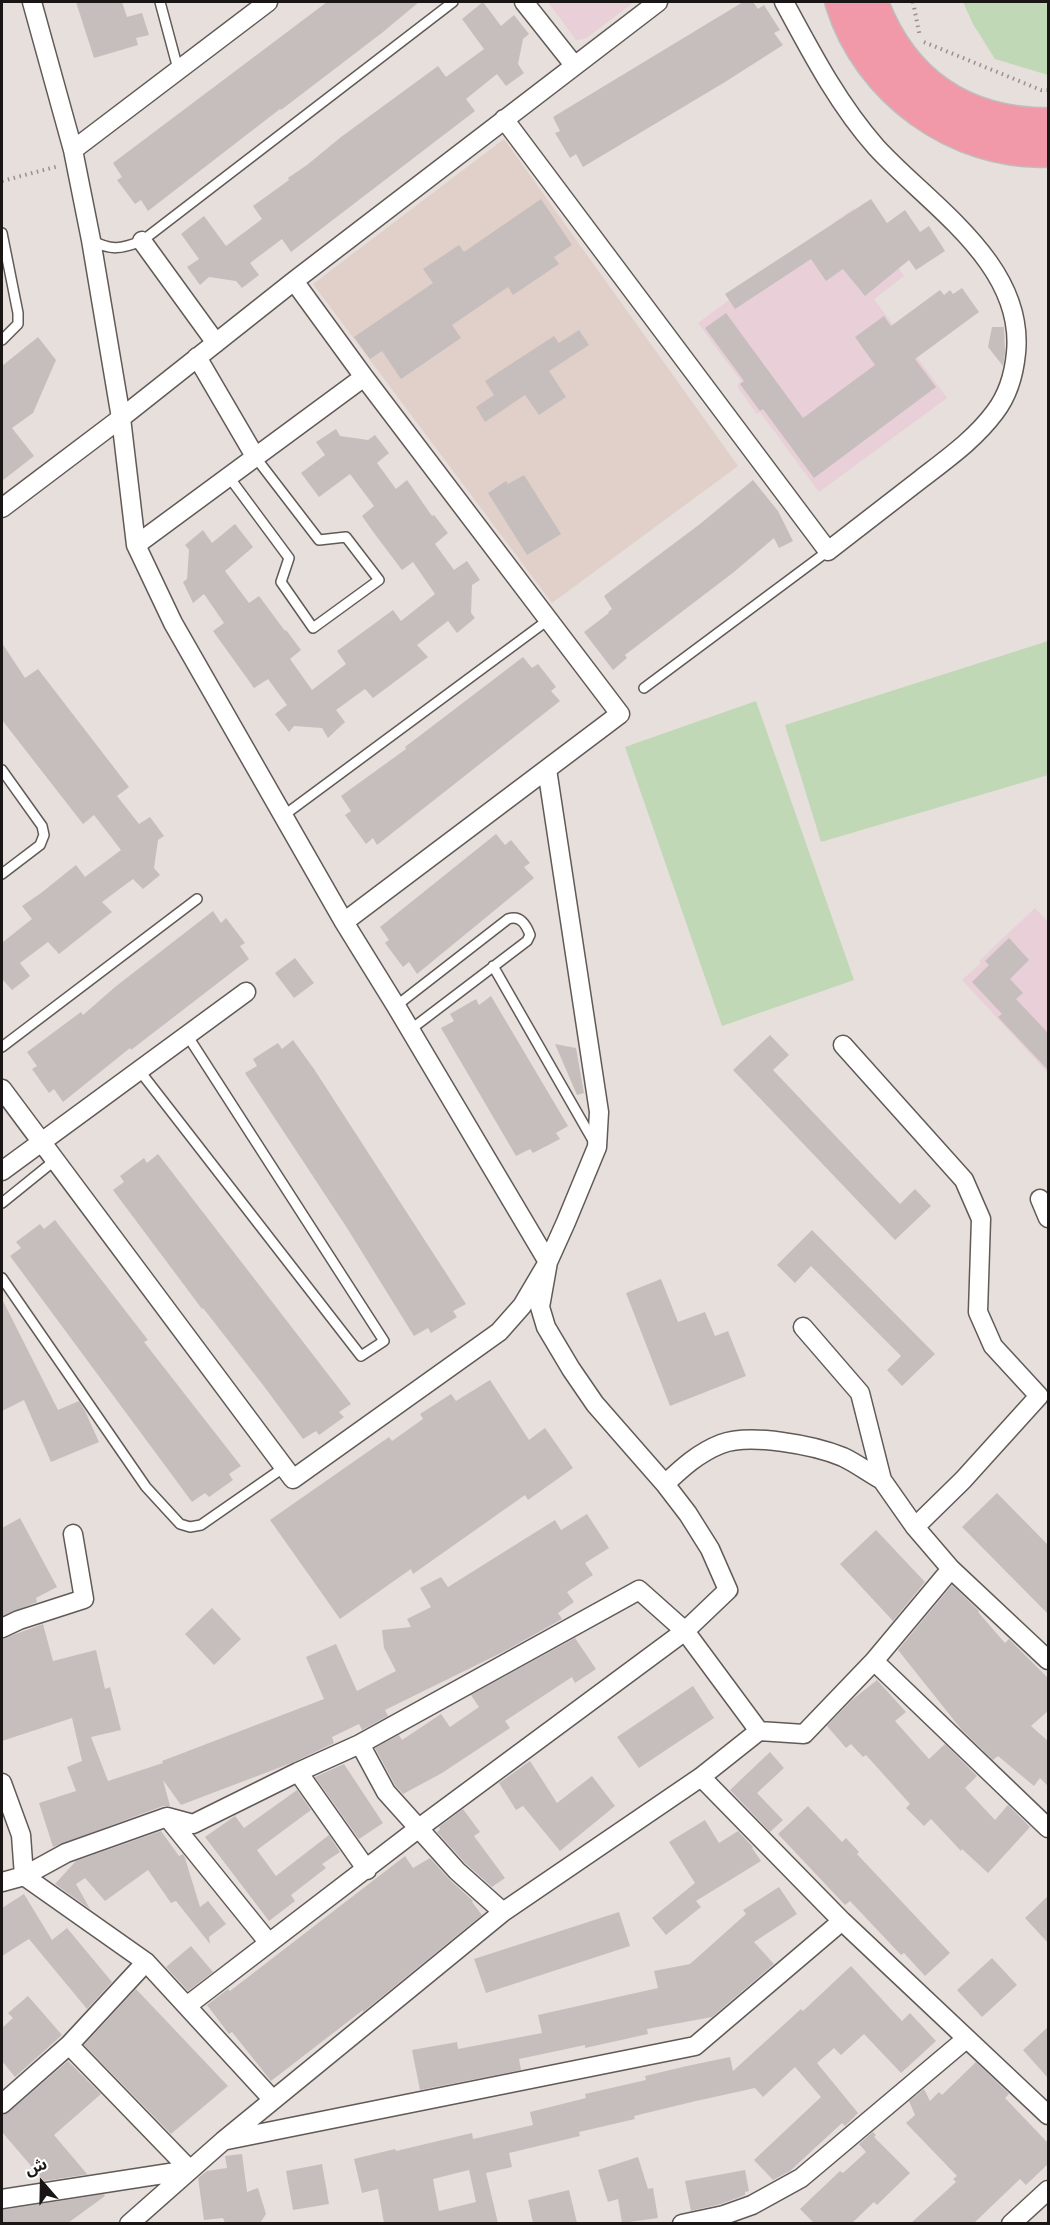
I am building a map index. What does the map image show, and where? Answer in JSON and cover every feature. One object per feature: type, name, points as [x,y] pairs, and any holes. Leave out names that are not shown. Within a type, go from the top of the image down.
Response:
[{"type":"highway","points":[[842,2],[865,50],[883,77],[915,107],[947,128],[986,144],[1024,151],[1048,150]]},
{"type":"highway","points":[[871,2],[890,43],[911,70],[935,93],[960,108],[988,117],[1025,125],[1048,125]]},
{"type":"street","points":[[32,2],[74,156],[91,240],[121,418],[136,545],[173,623],[283,816],[548,1262],[540,1307],[546,1327],[595,1404],[665,1484],[688,1514],[710,1549],[728,1590],[685,1631],[419,1828],[188,2005]]},
{"type":"street","points":[[74,156],[178,69],[268,2]]},
{"type":"street","points":[[524,2],[574,65]]},
{"type":"street","points":[[2,508],[658,2]]},
{"type":"street","points":[[504,119],[828,551],[972,439],[997,410],[1014,374],[1018,336],[1012,309],[994,270],[955,223],[877,147],[850,115],[810,51],[784,2]]},
{"type":"street","points":[[142,241],[216,343]]},
{"type":"street","points":[[294,281],[363,377],[620,714],[344,922]]},
{"type":"street","points":[[197,357],[256,458]]},
{"type":"street","points":[[136,545],[363,377]]},
{"type":"street","points":[[2,1089],[293,1479],[499,1332],[522,1306],[548,1262],[597,1147],[599,1112],[547,769]]},
{"type":"street","points":[[2,1171],[246,992]]},
{"type":"street","points":[[843,1045],[964,1180],[981,1219],[978,1312],[993,1346],[1044,1392],[963,1480],[915,1527]]},
{"type":"street","points":[[1040,1198],[1048,1218]]},
{"type":"street","points":[[803,1327],[860,1393],[882,1480],[915,1527],[951,1569],[1047,1655]]},
{"type":"street","points":[[665,1484],[693,1458],[722,1443],[756,1439],[795,1444],[842,1457],[882,1480]]},
{"type":"street","points":[[2,1628],[19,1620],[84,1599],[73,1534]]},
{"type":"street","points":[[129,2223],[223,2141],[503,1912],[701,1777],[759,1731],[804,1734],[874,1661],[951,1569]]},
{"type":"street","points":[[2,1882],[24,1876],[66,1853],[166,1817],[193,1824],[360,1744],[639,1590],[685,1631],[759,1731]]},
{"type":"street","points":[[874,1661],[1048,1828]]},
{"type":"street","points":[[360,1744],[386,1792],[457,1871],[503,1912]]},
{"type":"street","points":[[298,1772],[367,1870]]},
{"type":"street","points":[[701,1777],[842,1921],[1048,2115]]},
{"type":"street","points":[[2,1783],[21,1835],[24,1876]]},
{"type":"street","points":[[166,1817],[269,1943]]},
{"type":"street","points":[[24,1876],[146,1962],[273,2100]]},
{"type":"street","points":[[223,2141],[695,2046],[842,1921]]},
{"type":"street","points":[[2,2104],[69,2045],[146,1962]]},
{"type":"street","points":[[682,2223],[752,2205],[801,2178],[966,2039]]},
{"type":"street","points":[[69,2045],[190,2170]]},
{"type":"street","points":[[2,2199],[190,2170]]},
{"type":"street","points":[[1011,2223],[1048,2190]]},
{"type":"lane","points":[[160,2],[178,69]]},
{"type":"lane","points":[[91,240],[106,248],[127,247],[142,241],[453,2]]},
{"type":"lane","points":[[2,233],[18,313],[18,324],[2,340]]},
{"type":"lane","points":[[229,477],[289,558],[281,582],[313,628],[379,580],[346,537],[319,540],[256,458]]},
{"type":"lane","points":[[644,688],[828,551]]},
{"type":"lane","points":[[283,816],[548,620]]},
{"type":"lane","points":[[2,770],[42,826],[44,835],[40,845],[2,874]]},
{"type":"lane","points":[[2,1047],[197,899]]},
{"type":"lane","points":[[396,1006],[508,919],[520,918],[530,935],[527,941],[410,1030]]},
{"type":"lane","points":[[493,966],[597,1147]]},
{"type":"lane","points":[[139,1070],[361,1356],[384,1341],[187,1035]]},
{"type":"lane","points":[[2,1203],[54,1161]]},
{"type":"lane","points":[[2,1278],[146,1487],[180,1524],[190,1527],[201,1525],[283,1468]]},
{"type":"path","points":[[913,2],[921,40],[1041,90],[1048,90]]},
{"type":"path","points":[[2,181],[74,156]]},
{"type":"shaded area","points":[[548,2],[634,2],[585,39],[576,40]]},
{"type":"shaded area","points":[[504,139],[738,466],[552,603],[313,284]]},
{"type":"shaded area","points":[[854,208],[904,276],[874,299],[947,398],[819,492],[760,412],[757,414],[737,386],[741,381],[698,323]]},
{"type":"shaded area","points":[[1035,908],[1048,922],[1048,1073],[962,980]]},
{"type":"green space","points":[[963,2],[1048,2],[1048,75],[995,59],[973,24]]},
{"type":"green space","points":[[1048,641],[1048,775],[821,842],[785,725]]},
{"type":"green space","points":[[756,701],[854,980],[722,1026],[625,747]]},
{"type":"building","points":[[76,2],[122,2],[127,17],[142,13],[149,35],[136,38],[138,45],[94,58]]},
{"type":"building","points":[[327,2],[419,2],[148,211],[141,200],[135,204],[117,180],[122,177],[113,163]]},
{"type":"building","points":[[483,2],[501,26],[514,15],[529,34],[523,39],[518,64],[524,73],[506,86],[497,74],[466,99],[475,111],[291,252],[282,239],[250,263],[259,275],[242,288],[236,281],[209,277],[200,285],[187,267],[199,259],[181,234],[204,216],[226,246],[262,219],[253,206],[341,137],[438,66],[446,77],[484,49],[462,19]]},
{"type":"building","points":[[743,2],[753,2],[758,9],[764,5],[780,30],[774,33],[783,45],[583,167],[576,154],[570,158],[555,133],[560,131],[553,117]]},
{"type":"building","points":[[541,199],[572,245],[554,257],[559,264],[513,295],[508,287],[452,325],[461,338],[401,379],[382,351],[370,359],[354,337],[433,283],[423,269],[459,245],[464,252]]},
{"type":"building","points":[[871,199],[887,223],[905,210],[920,232],[929,226],[945,251],[916,270],[909,260],[865,296],[843,269],[826,281],[811,259],[735,309],[725,294]]},
{"type":"building","points":[[962,288],[979,312],[915,359],[936,387],[814,478],[763,409],[760,411],[740,384],[744,381],[705,328],[726,313],[803,418],[875,365],[855,337],[884,316],[891,326],[940,290],[944,295],[950,290],[953,294]]},
{"type":"building","points":[[992,327],[1004,327],[1003,366],[988,347]]},
{"type":"building","points":[[579,330],[589,345],[549,371],[566,397],[539,415],[525,395],[485,422],[476,407],[494,395],[485,381],[554,336],[559,343]]},
{"type":"building","points":[[38,337],[56,360],[33,413],[12,428],[34,456],[2,481],[2,366]]},
{"type":"building","points":[[336,429],[340,436],[368,440],[375,435],[389,453],[377,463],[396,489],[407,480],[432,516],[434,515],[448,533],[435,544],[454,570],[467,561],[480,580],[472,585],[471,613],[475,618],[457,633],[448,621],[417,645],[428,657],[373,698],[365,689],[336,710],[345,722],[328,738],[322,728],[294,726],[289,732],[275,714],[287,705],[268,679],[254,688],[213,631],[224,623],[204,594],[193,603],[183,582],[187,579],[189,550],[185,545],[203,530],[212,543],[235,524],[253,547],[225,571],[249,603],[259,596],[301,650],[290,659],[312,690],[346,664],[337,651],[393,610],[401,621],[435,594],[413,562],[402,570],[374,533],[362,516],[374,506],[350,474],[319,497],[301,473],[325,455],[316,442]]},
{"type":"building","points":[[524,475],[561,534],[527,555],[488,493],[506,481],[508,484]]},
{"type":"building","points":[[753,480],[778,511],[793,541],[779,548],[774,538],[734,572],[625,655],[627,658],[613,670],[584,632],[612,609],[604,596],[700,524]]},
{"type":"building","points":[[2,643],[25,678],[38,669],[129,787],[117,796],[139,824],[150,817],[164,836],[158,840],[154,868],[160,875],[143,889],[133,879],[102,902],[112,912],[59,954],[48,942],[20,963],[30,976],[12,990],[2,979],[2,940],[3,942],[32,919],[22,906],[76,865],[85,877],[121,850],[94,815],[83,824],[2,720]]},
{"type":"building","points":[[523,657],[532,668],[538,664],[556,687],[551,691],[560,701],[377,845],[373,838],[366,844],[345,815],[351,811],[341,796],[406,749],[405,747]]},
{"type":"building","points":[[496,834],[505,845],[511,840],[530,863],[524,867],[534,878],[417,974],[409,962],[403,967],[385,943],[389,940],[380,927]]},
{"type":"building","points":[[213,911],[221,923],[226,918],[245,943],[240,946],[249,959],[131,1050],[130,1048],[63,1102],[54,1089],[49,1093],[32,1069],[37,1066],[27,1052],[81,1012],[83,1015],[115,987]]},
{"type":"building","points":[[1009,938],[1029,960],[1010,979],[1023,993],[1016,999],[1048,1033],[1048,1070],[998,1017],[1002,1014],[972,982],[989,965],[985,961]]},
{"type":"building","points":[[295,958],[314,983],[294,998],[275,973]]},
{"type":"building","points":[[491,996],[568,1126],[556,1133],[560,1139],[533,1153],[530,1149],[516,1156],[441,1028],[454,1021],[450,1014],[476,999],[479,1005]]},
{"type":"building","points":[[770,1035],[789,1055],[773,1070],[900,1204],[915,1189],[931,1206],[895,1240],[733,1070]]},
{"type":"building","points":[[293,1040],[466,1304],[453,1311],[457,1317],[431,1333],[428,1328],[414,1336],[347,1228],[245,1073],[257,1066],[253,1059],[278,1043],[282,1049]]},
{"type":"building","points":[[555,1044],[576,1048],[584,1093],[577,1095]]},
{"type":"building","points":[[158,1154],[351,1404],[339,1412],[344,1417],[319,1435],[316,1431],[303,1439],[113,1190],[124,1182],[120,1176],[144,1158],[147,1163]]},
{"type":"building","points":[[55,1220],[148,1340],[144,1342],[241,1466],[229,1474],[233,1480],[209,1497],[205,1493],[192,1502],[10,1256],[21,1248],[16,1242],[40,1224],[44,1229]]},
{"type":"building","points":[[812,1230],[935,1354],[902,1386],[887,1370],[901,1356],[811,1266],[795,1283],[777,1265]]},
{"type":"building","points":[[661,1279],[678,1322],[705,1312],[715,1336],[728,1331],[746,1376],[670,1406],[626,1293]]},
{"type":"building","points":[[2,1299],[58,1410],[79,1401],[99,1442],[51,1462],[24,1400],[2,1411]]},
{"type":"building","points":[[490,1380],[529,1440],[545,1428],[573,1468],[528,1500],[525,1495],[413,1574],[411,1569],[340,1619],[270,1520],[389,1437],[392,1441],[423,1419],[420,1414],[451,1394],[456,1401]]},
{"type":"building","points":[[997,1493],[1048,1545],[1048,1614],[962,1527]]},
{"type":"building","points":[[587,1514],[609,1548],[585,1563],[593,1575],[567,1592],[574,1602],[558,1613],[562,1619],[505,1651],[385,1710],[388,1716],[362,1730],[359,1724],[332,1737],[334,1743],[294,1762],[181,1805],[163,1780],[170,1806],[163,1806],[53,1847],[39,1803],[76,1791],[67,1767],[82,1761],[72,1718],[2,1741],[2,1639],[43,1624],[53,1661],[96,1650],[105,1689],[110,1687],[121,1730],[91,1737],[108,1781],[163,1763],[162,1761],[324,1699],[306,1657],[336,1644],[357,1691],[396,1671],[384,1648],[382,1630],[411,1627],[407,1619],[431,1607],[420,1588],[441,1577],[448,1587],[555,1520],[561,1530]]},
{"type":"building","points":[[20,1518],[57,1587],[36,1598],[37,1602],[2,1616],[2,1528]]},
{"type":"building","points":[[876,1530],[925,1582],[893,1621],[840,1564]]},
{"type":"building","points":[[952,1585],[979,1611],[1005,1643],[1009,1639],[1048,1678],[1048,1711],[1031,1726],[1048,1741],[1048,1786],[1040,1778],[1034,1786],[998,1756],[993,1760],[961,1729],[898,1650]]},
{"type":"building","points":[[212,1608],[241,1639],[214,1665],[185,1634]]},
{"type":"building","points":[[575,1638],[596,1669],[575,1683],[572,1677],[505,1721],[510,1728],[442,1773],[403,1794],[395,1785],[375,1748],[399,1735],[402,1740],[441,1714],[450,1727],[479,1707],[471,1695]]},
{"type":"building","points":[[877,1680],[906,1712],[895,1721],[929,1759],[945,1744],[977,1776],[965,1788],[995,1820],[1008,1805],[1030,1827],[988,1873],[962,1849],[961,1851],[931,1819],[924,1826],[906,1808],[910,1804],[866,1755],[863,1757],[851,1744],[846,1748],[827,1726],[852,1700]]},
{"type":"building","points":[[693,1686],[714,1718],[639,1768],[617,1737]]},
{"type":"building","points":[[770,1752],[784,1768],[757,1793],[783,1820],[770,1832],[730,1790]]},
{"type":"building","points":[[530,1761],[557,1803],[592,1776],[615,1806],[560,1851],[523,1806],[516,1810],[499,1783]]},
{"type":"building","points":[[344,1764],[383,1823],[359,1839],[315,1777]]},
{"type":"building","points":[[297,1790],[311,1810],[257,1850],[276,1876],[329,1835],[340,1852],[322,1864],[326,1868],[291,1895],[295,1901],[269,1921],[205,1837],[235,1816],[244,1828]]},
{"type":"building","points":[[808,1806],[842,1842],[846,1838],[859,1852],[857,1854],[950,1953],[925,1976],[904,1953],[901,1955],[850,1901],[845,1905],[778,1834]]},
{"type":"building","points":[[463,1809],[480,1832],[474,1836],[505,1878],[492,1887],[465,1863],[437,1832],[439,1827]]},
{"type":"building","points":[[705,1820],[719,1843],[738,1831],[753,1847],[761,1861],[696,1901],[701,1907],[666,1935],[652,1918],[695,1883],[669,1842]]},
{"type":"building","points":[[161,1831],[179,1856],[183,1854],[200,1907],[208,1901],[226,1924],[209,1937],[210,1944],[176,1901],[171,1903],[148,1870],[105,1901],[85,1878],[76,1884],[90,1909],[55,1884],[76,1861]]},
{"type":"building","points":[[405,1856],[413,1868],[430,1858],[473,1901],[482,1915],[363,2012],[363,2010],[271,2081],[232,2032],[229,2034],[207,2005],[228,1989],[230,1991]]},
{"type":"building","points":[[779,1887],[797,1914],[754,1942],[774,1964],[712,2017],[647,2029],[648,2034],[585,2048],[585,2045],[519,2059],[521,2070],[420,2090],[412,2050],[457,2042],[458,2049],[542,2033],[538,2015],[658,1988],[654,1971],[690,1964],[746,1914],[743,1910]]},
{"type":"building","points":[[24,1894],[52,1940],[67,1928],[112,1982],[87,2009],[29,1939],[2,1956],[2,1908]]},
{"type":"building","points":[[1048,1896],[1048,1943],[1025,1918]]},
{"type":"building","points":[[619,1912],[630,1946],[486,1993],[474,1959]]},
{"type":"building","points":[[191,1946],[213,1972],[188,1991],[166,1967]]},
{"type":"building","points":[[992,1958],[1017,1985],[982,2017],[957,1990]]},
{"type":"building","points":[[851,1966],[902,2021],[910,2013],[936,2041],[901,2073],[864,2034],[841,2055],[834,2048],[817,2063],[858,2113],[845,2126],[842,2123],[790,2171],[773,2180],[754,2160],[821,2097],[795,2067],[763,2097],[755,2088],[696,2101],[579,2132],[580,2136],[509,2153],[512,2167],[486,2173],[498,2223],[384,2223],[378,2189],[362,2193],[354,2159],[472,2133],[473,2139],[533,2125],[530,2112],[586,2098],[585,2094],[646,2080],[645,2076],[687,2066],[730,2057],[733,2071],[801,2009],[803,2011]],"holes":[[[469,2170],[476,2202],[439,2211],[433,2179]]]},
{"type":"building","points":[[136,1989],[228,2086],[171,2134],[84,2045]]},
{"type":"building","points":[[28,1996],[62,2035],[15,2077],[2,2061],[2,2028],[13,2018],[8,2013]]},
{"type":"building","points":[[1048,2027],[1048,2078],[1023,2050]]},
{"type":"building","points":[[68,2061],[101,2094],[54,2135],[87,2174],[90,2174],[44,2181],[2,2132],[2,2115],[9,2112]]},
{"type":"building","points":[[976,2062],[1009,2094],[1005,2098],[1048,2143],[1048,2164],[1026,2185],[1020,2179],[974,2223],[911,2223],[956,2182],[953,2179],[957,2176],[906,2123],[915,2115],[909,2101],[924,2089],[930,2101],[939,2092],[942,2095]]},
{"type":"building","points":[[873,2132],[876,2135],[874,2137],[910,2173],[877,2205],[874,2202],[852,2223],[814,2223],[800,2209],[840,2171],[843,2173],[866,2152],[859,2144]]},
{"type":"building","points":[[242,2154],[247,2192],[258,2188],[266,2214],[260,2223],[225,2223],[223,2218],[204,2220],[198,2178],[207,2171],[227,2168],[225,2156]]},
{"type":"building","points":[[638,2157],[648,2189],[653,2188],[658,2218],[622,2223],[618,2199],[608,2202],[598,2170]]},
{"type":"building","points":[[322,2164],[329,2204],[293,2210],[286,2171]]},
{"type":"building","points":[[745,2170],[749,2191],[745,2192],[745,2195],[721,2204],[691,2211],[685,2181]]},
{"type":"building","points":[[569,2190],[577,2223],[533,2223],[528,2200]]},
{"type":"building","points":[[104,2194],[105,2196],[68,2223],[2,2223],[2,2210]]}]
